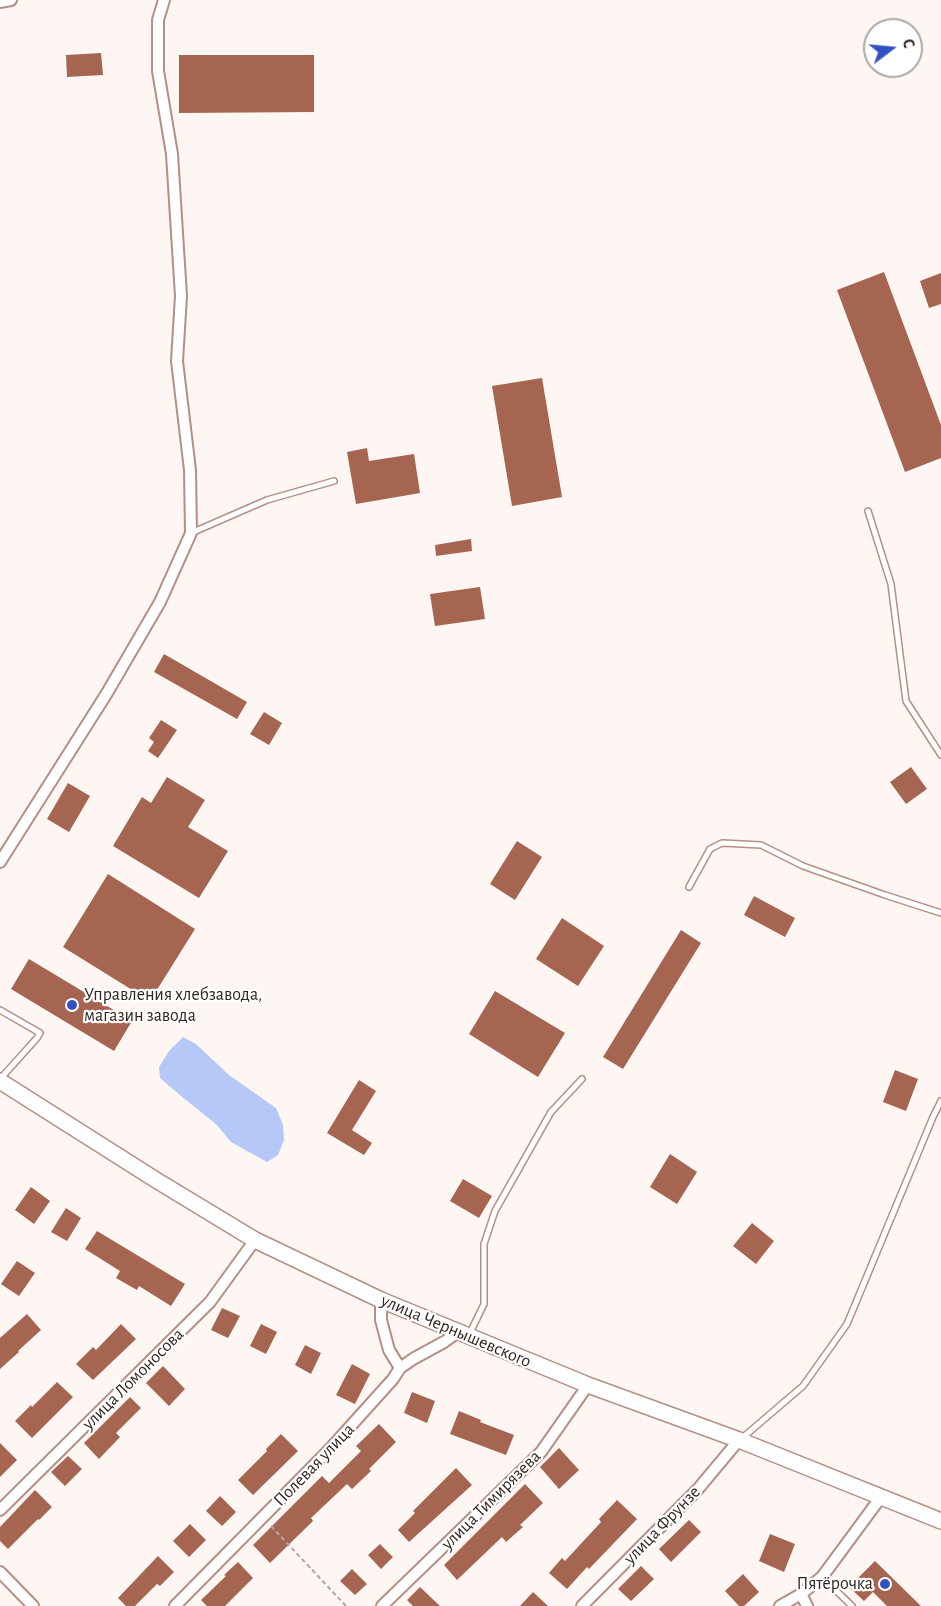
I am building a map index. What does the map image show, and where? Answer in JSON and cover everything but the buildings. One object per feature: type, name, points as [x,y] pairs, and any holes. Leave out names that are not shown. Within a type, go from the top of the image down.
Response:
[{"type":"main road","name":"улица Чернышевского","points":[[0,1080],[255,1240],[381,1300],[588,1385],[739,1440],[941,1521]]},
{"type":"street","points":[[0,2],[11,0]]},
{"type":"street","points":[[0,862],[113,683],[160,602],[191,533],[190,470],[177,361],[182,296],[173,166],[158,71],[158,20],[164,0]]},
{"type":"street","name":"улица Ломоносова","points":[[0,1510],[210,1302],[255,1240]]},
{"type":"street","points":[[381,1300],[381,1320],[386,1340],[400,1368]]},
{"type":"street","name":"Полевая улица","points":[[175,1606],[330,1449],[393,1379],[400,1368],[444,1342],[463,1334]]},
{"type":"street","name":"улица Тимирязева","points":[[382,1606],[541,1452],[588,1385]]},
{"type":"street","name":"улица Фрунзе","points":[[582,1606],[698,1489],[739,1440]]},
{"type":"street","points":[[780,1606],[801,1594],[822,1577],[881,1497]]},
{"type":"street","points":[[0,1572],[33,1606]]},
{"type":"street","points":[[801,1594],[807,1606]]},
{"type":"lane","points":[[191,533],[267,500],[334,481]]},
{"type":"lane","points":[[868,511],[891,584],[906,701],[941,755]]},
{"type":"lane","points":[[689,887],[710,849],[722,843],[761,845],[803,866],[941,912]]},
{"type":"lane","points":[[0,1010],[40,1033],[0,1080]]},
{"type":"lane","points":[[463,1334],[484,1304],[484,1244],[495,1211],[551,1112],[582,1079]]},
{"type":"lane","points":[[739,1440],[803,1386],[847,1324],[941,1101]]},
{"type":"lane","points":[[822,1577],[852,1606]]},
{"type":"path","points":[[263,1518],[346,1606]]},
{"type":"water","points":[[183,1037],[196,1044],[229,1075],[276,1108],[283,1125],[284,1140],[278,1155],[267,1162],[231,1142],[217,1125],[160,1078],[159,1067],[169,1051]]},
{"type":"place","name":"Управления хлебзавода, магазин завода","points":[[72,1005]]},
{"type":"place","name":"Пятёрочка","points":[[885,1584]]}]
